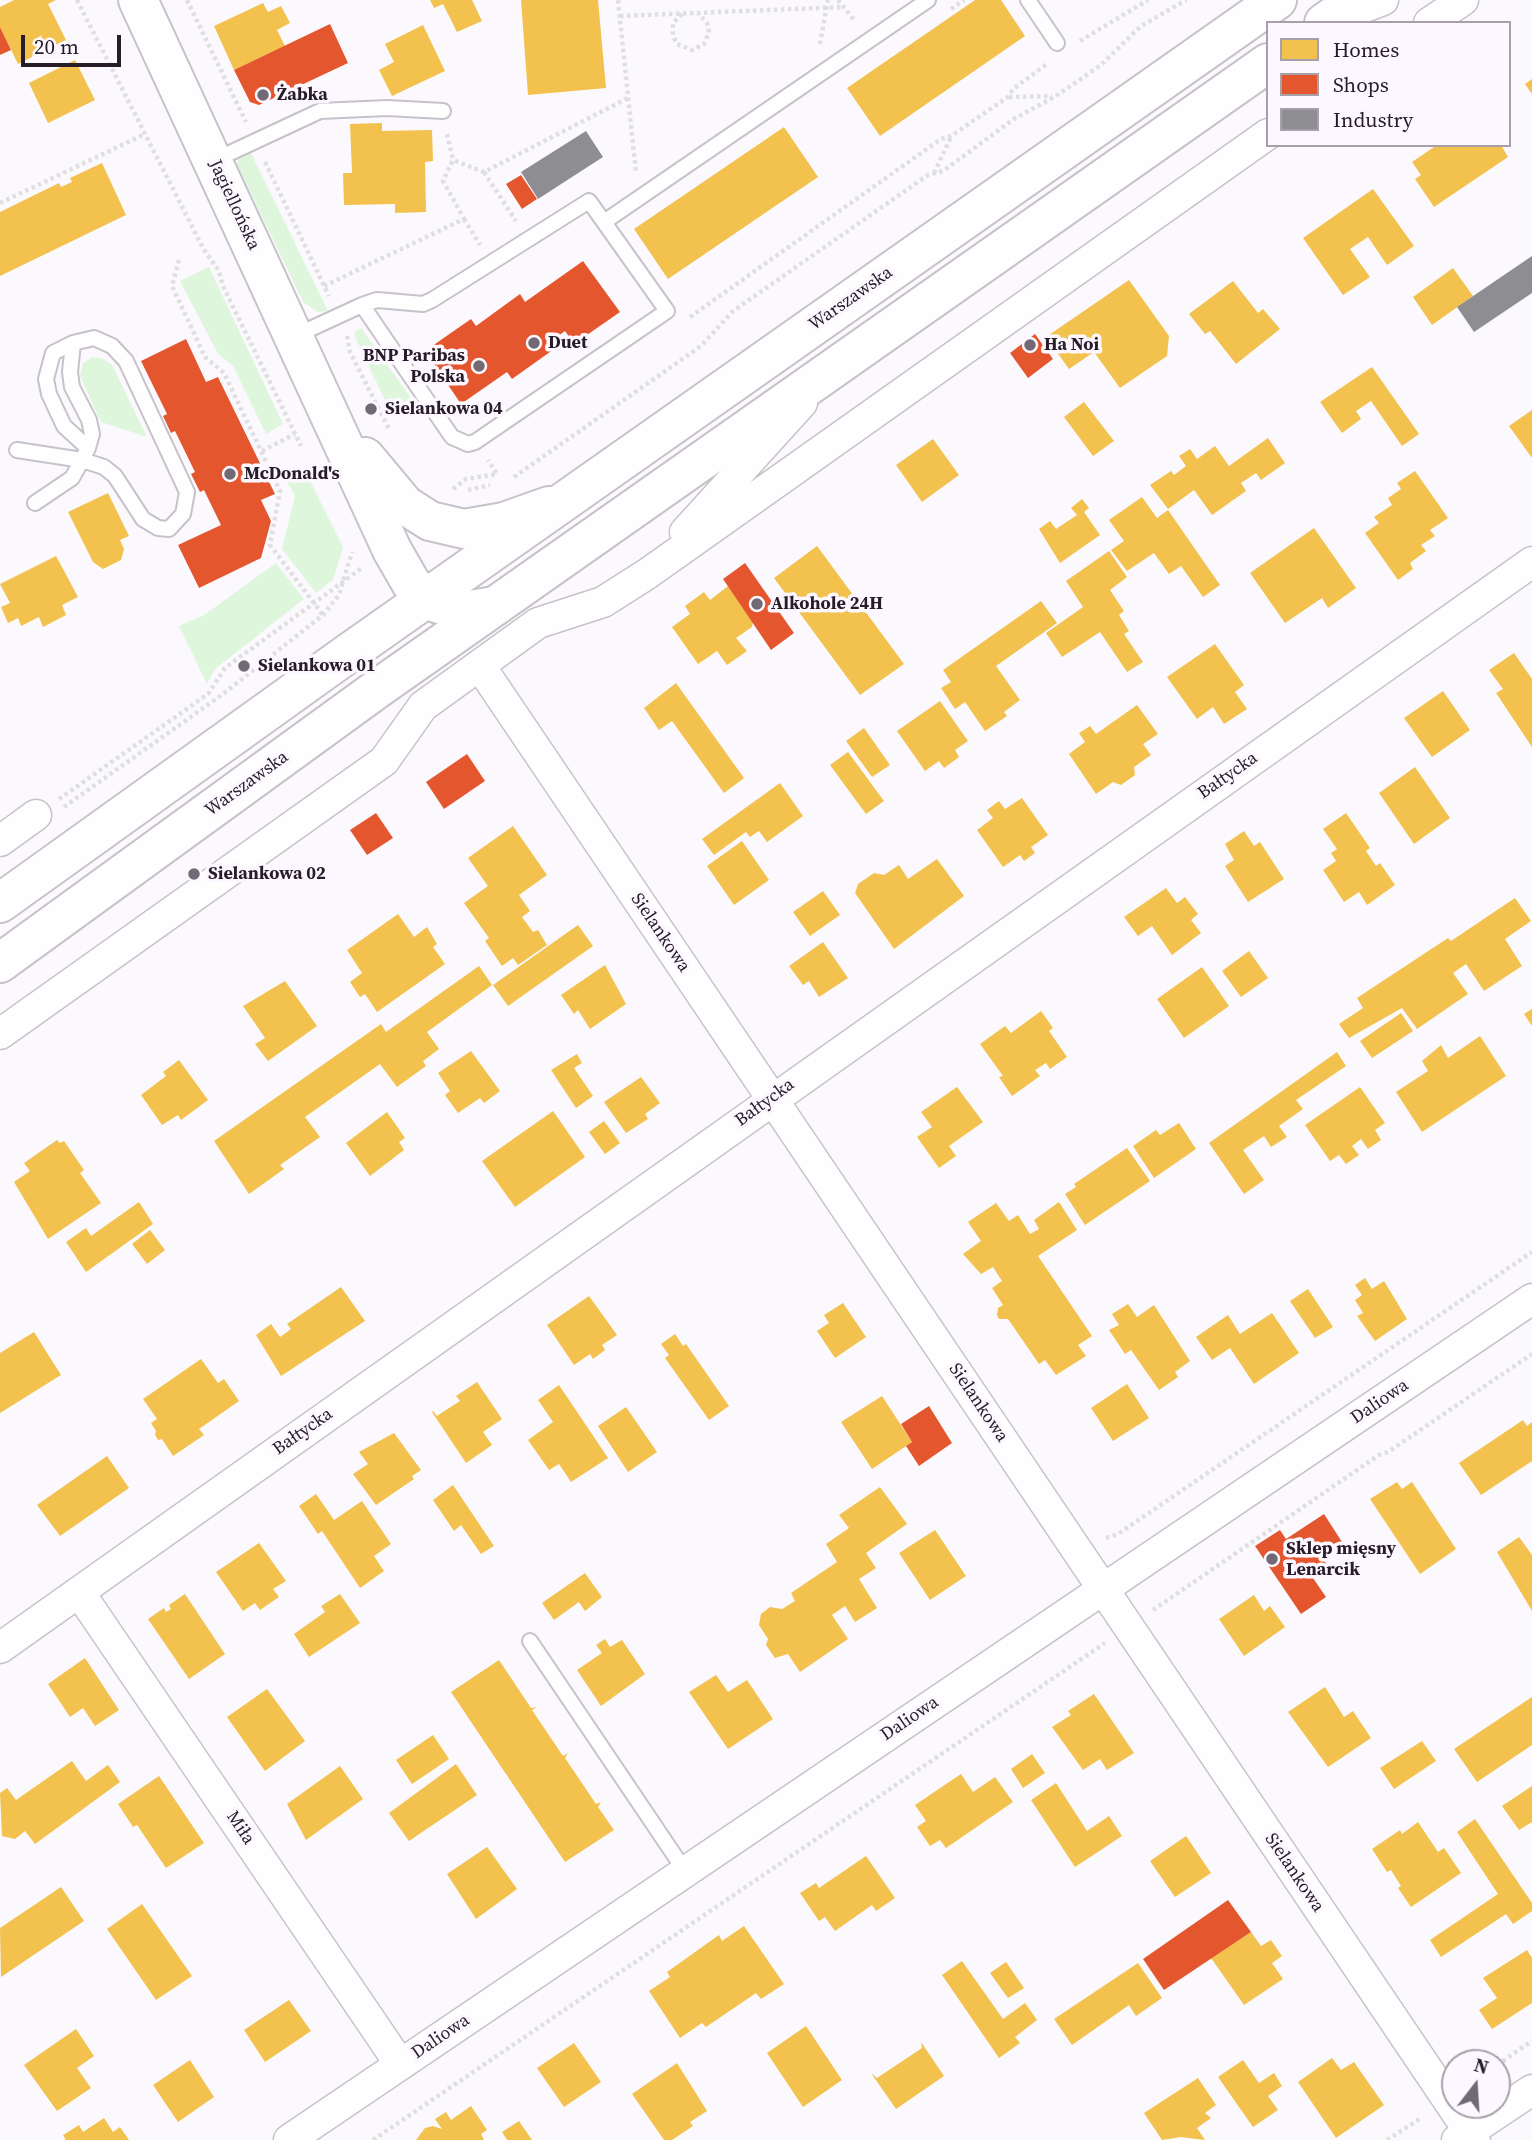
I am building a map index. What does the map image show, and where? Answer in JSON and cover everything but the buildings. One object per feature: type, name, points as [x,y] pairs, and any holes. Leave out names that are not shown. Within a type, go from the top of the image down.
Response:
[{"type":"main road","name":"Jagiellońska","points":[[138,0],[330,410],[392,550],[411,583],[426,600]]},
{"type":"main road","name":"Warszawska","points":[[0,903],[1277,0]]},
{"type":"main road","points":[[1326,21],[1356,0]]},
{"type":"main road","name":"Warszawska","points":[[0,963],[495,606],[1266,64]]},
{"type":"main road","name":"Jagiellońska","points":[[330,410],[380,477],[405,505],[430,521],[464,529],[504,522],[572,498]]},
{"type":"main road","points":[[426,600],[470,610],[495,606]]},
{"type":"street","points":[[1328,21],[1384,0]]},
{"type":"street","points":[[1433,21],[1463,0]]},
{"type":"street","points":[[0,1034],[384,761],[423,706],[538,623],[603,602],[647,574],[1266,135]]},
{"type":"street","points":[[647,574],[834,367]]},
{"type":"street","name":"Bałtycka","points":[[0,1648],[772,1098],[1532,562]]},
{"type":"street","name":"Sielankowa","points":[[480,666],[1102,1588],[1467,2137]]},
{"type":"street","points":[[0,841],[36,816]]},
{"type":"street","name":"Daliowa","points":[[289,2140],[1532,1299]]},
{"type":"street","name":"Miła","points":[[79,1592],[400,2064]]},
{"type":"street","points":[[1467,2137],[1532,2090]]},
{"type":"lane","points":[[604,222],[928,0]]},
{"type":"lane","points":[[1028,0],[1057,43]]},
{"type":"lane","points":[[214,161],[320,111],[376,107],[443,111]]},
{"type":"lane","points":[[295,336],[362,305],[386,299],[423,304],[589,201],[667,311],[475,442],[468,444],[452,437],[362,305]]},
{"type":"lane","points":[[94,338],[111,346],[126,361],[187,492],[183,514],[169,529],[143,519],[115,476],[85,454],[64,426],[49,394],[46,379],[53,354],[73,343],[94,338]]},
{"type":"lane","points":[[35,503],[72,478],[92,434],[89,420],[71,380],[73,343]]},
{"type":"lane","points":[[17,450],[85,454]]},
{"type":"lane","points":[[530,1641],[685,1871]]},
{"type":"path","points":[[618,0],[636,174],[648,192]]},
{"type":"path","points":[[508,480],[701,346],[733,311],[933,174],[943,171],[1014,120],[1056,96],[1101,65],[1141,26],[1186,0]]},
{"type":"path","points":[[620,16],[844,7]]},
{"type":"path","points":[[682,13],[673,23],[673,36],[677,44],[692,50],[704,44],[709,32],[707,23],[697,13]]},
{"type":"path","points":[[933,174],[951,136],[1008,97],[1056,96]]},
{"type":"path","points":[[484,172],[628,98]]},
{"type":"path","points":[[0,203],[145,134]]},
{"type":"path","points":[[324,286],[464,219],[443,181],[453,160],[484,172],[528,240]]},
{"type":"path","points":[[179,260],[172,286],[205,357],[224,373],[280,491],[270,545],[323,615]]},
{"type":"path","points":[[262,451],[295,434]]},
{"type":"path","points":[[430,521],[475,486],[499,485]]},
{"type":"path","points":[[36,816],[208,694],[225,668],[313,601],[392,550]]},
{"type":"path","points":[[1099,1538],[1118,1534],[1532,1251]]},
{"type":"path","points":[[1146,1615],[1532,1354]]},
{"type":"path","points":[[373,2140],[1114,1637]]},
{"type":"path","points":[[1511,2055],[1532,2041]]},
{"type":"green space","points":[[251,153],[328,311],[318,312],[303,302],[237,164],[239,159]]},
{"type":"green space","points":[[209,267],[283,424],[266,434],[233,366],[218,354],[180,281]]},
{"type":"green space","points":[[361,328],[411,398],[406,411],[399,418],[393,417],[355,337],[355,332]]},
{"type":"green space","points":[[93,357],[104,359],[112,365],[147,437],[101,422],[80,376],[83,363]]},
{"type":"green space","points":[[304,469],[343,547],[333,580],[316,593],[282,549],[295,496],[285,478]]},
{"type":"green space","points":[[276,563],[304,599],[215,669],[207,684],[179,626],[204,615]]},
{"type":"place","name":"Żabka","points":[[263,95]]},
{"type":"place","name":"Duet","points":[[534,343]]},
{"type":"place","name":"Ha Noi","points":[[1030,345]]},
{"type":"place","name":"BNP Paribas Polska","points":[[479,366]]},
{"type":"place","name":"Sielankowa 04","points":[[371,409]]},
{"type":"place","name":"McDonald's","points":[[230,474]]},
{"type":"place","name":"Alkohole 24H","points":[[757,604]]},
{"type":"place","name":"Sielankowa 01","points":[[244,666]]},
{"type":"place","name":"Sielankowa 02","points":[[194,874]]},
{"type":"place","name":"Sklep mięsny Lenarcik","points":[[1272,1559]]}]
